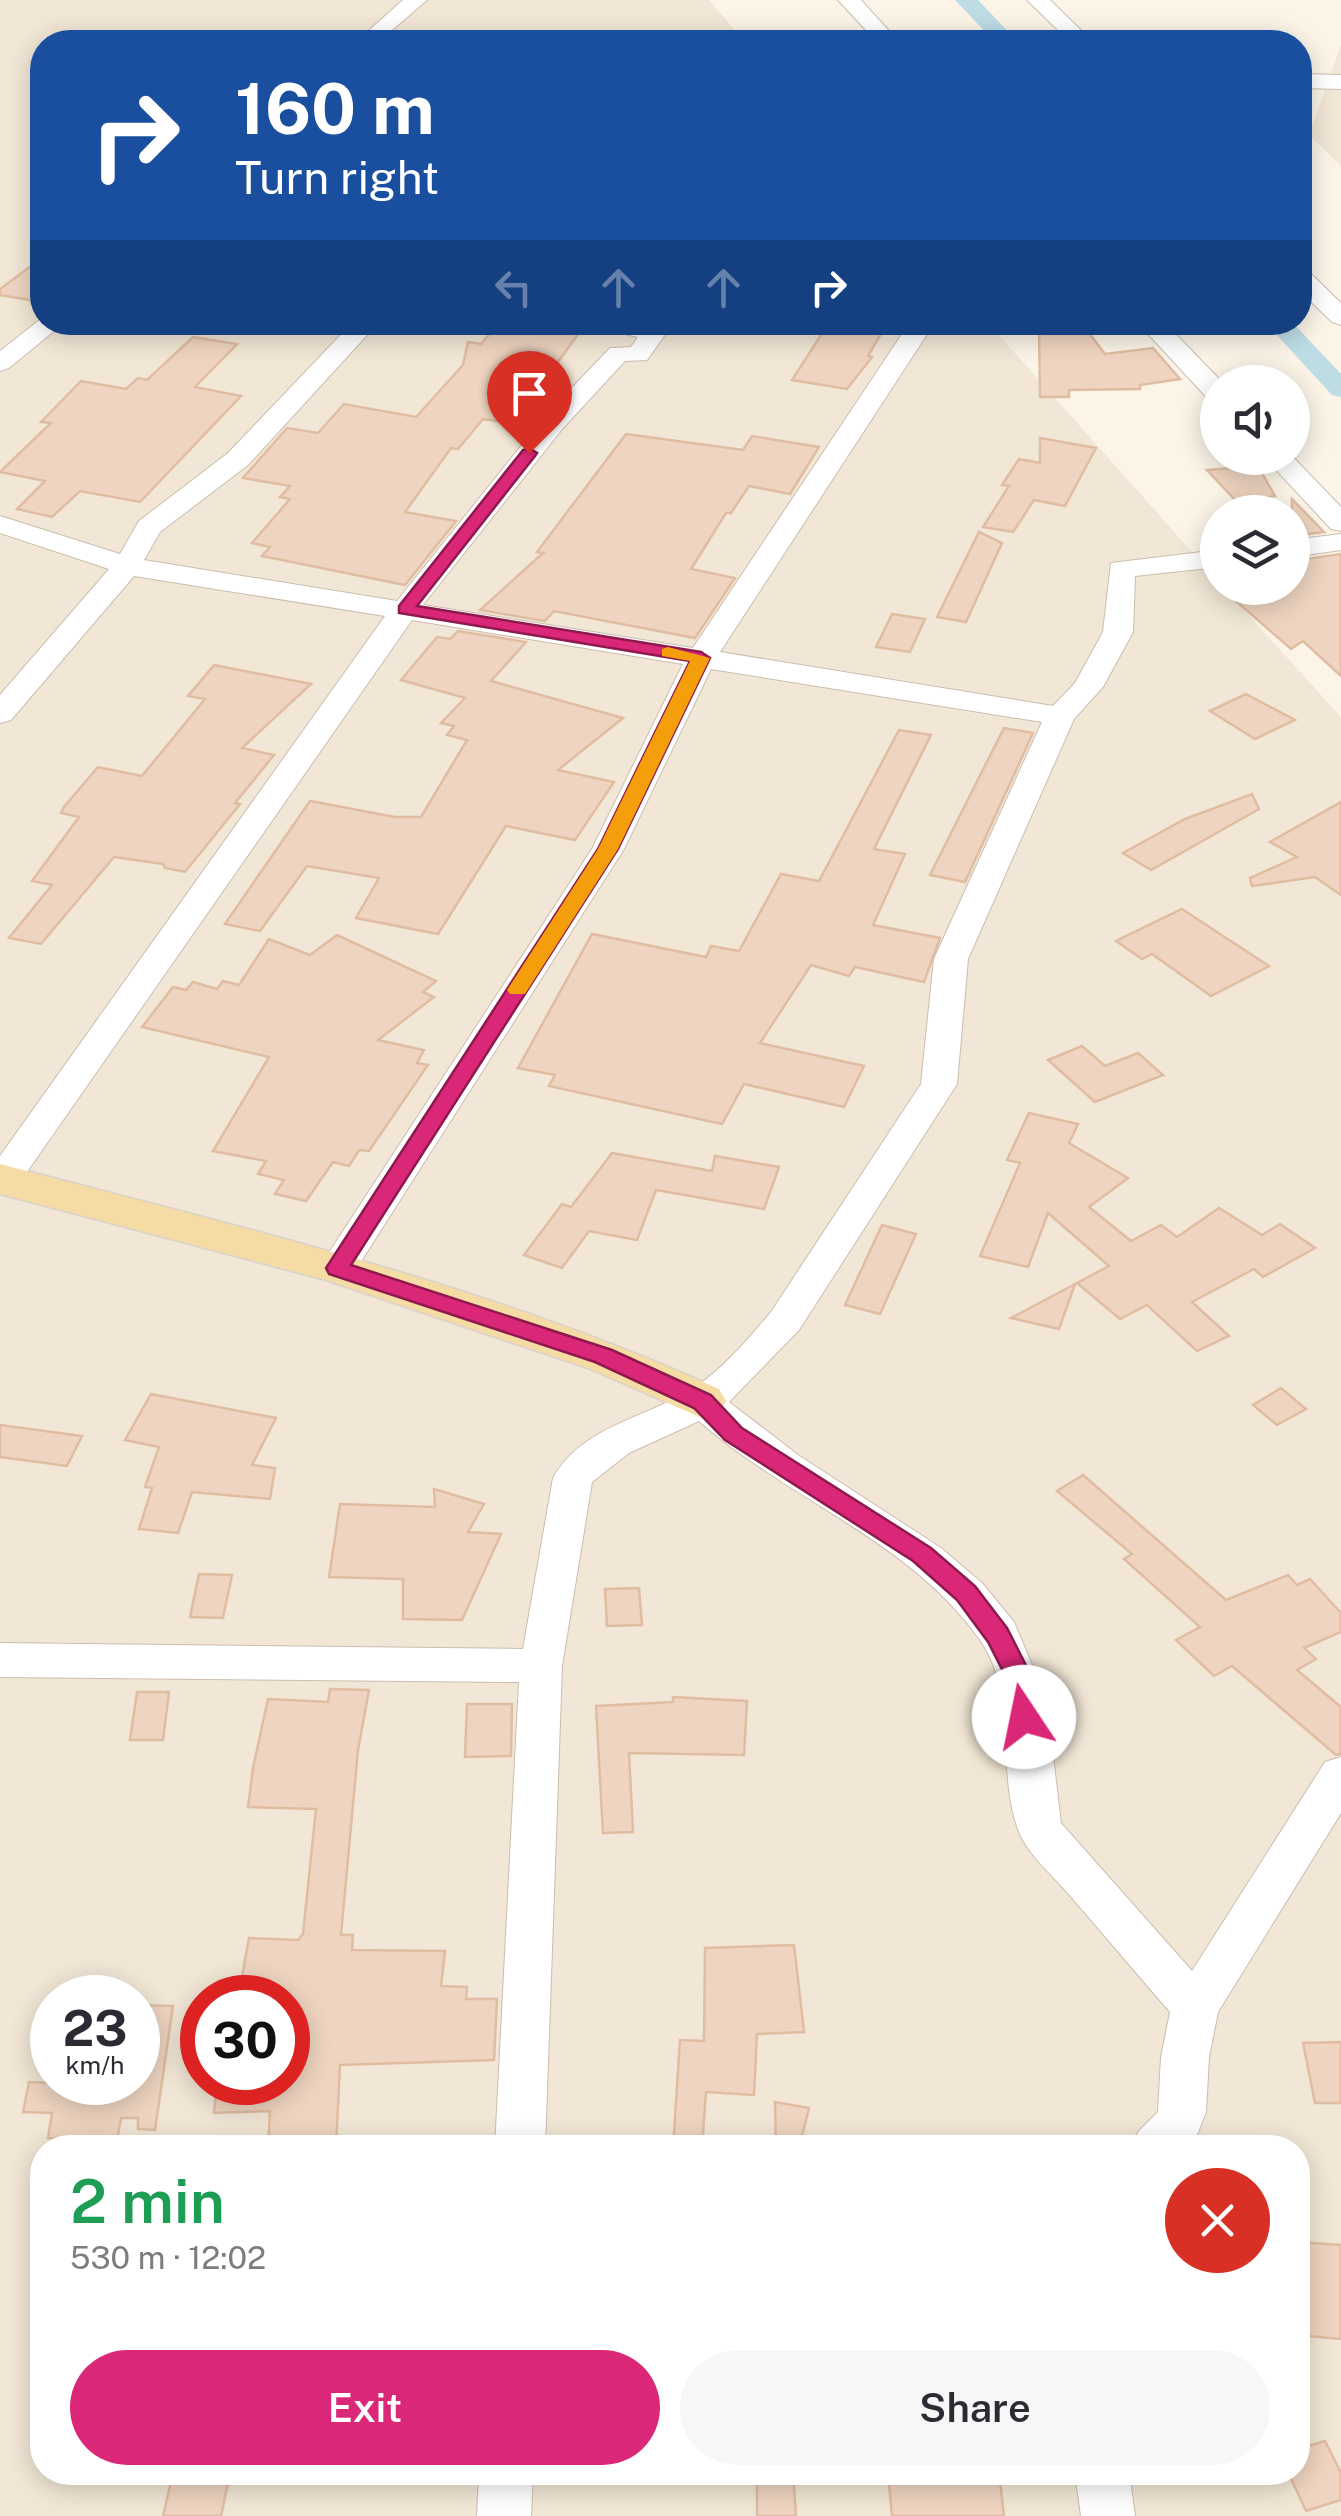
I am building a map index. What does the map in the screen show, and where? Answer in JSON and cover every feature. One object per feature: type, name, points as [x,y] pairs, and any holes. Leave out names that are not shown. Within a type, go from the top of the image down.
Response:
[{"type":"main road","points":[[1,1180],[338,1268],[604,1356],[702,1402]]},
{"type":"street","points":[[380,30],[416,0]]},
{"type":"street","points":[[849,0],[878,30]]},
{"type":"street","points":[[1038,0],[1069,30]]},
{"type":"street","points":[[1312,81],[1341,82]]},
{"type":"street","points":[[1312,289],[1341,317]]},
{"type":"street","points":[[0,363],[36,335]]},
{"type":"street","points":[[0,714],[127,566],[148,528],[238,460],[355,335]]},
{"type":"street","points":[[1,1180],[405,609],[554,422],[619,353],[638,355],[652,335]]},
{"type":"street","points":[[338,1268],[608,849],[701,658],[913,335]]},
{"type":"street","points":[[1161,335],[1200,375]]},
{"type":"street","points":[[1294,475],[1341,523]]},
{"type":"street","points":[[0,524],[127,566],[1060,716]]},
{"type":"street","points":[[1310,546],[1341,542]]},
{"type":"street","points":[[521,2135],[542,1666],[572,1478],[587,1458],[702,1402],[760,1351],[785,1321],[938,1084],[951,959],[1060,716],[1088,687],[1118,632],[1121,569],[1200,560]]},
{"type":"street","points":[[702,1402],[734,1434],[922,1554],[966,1593],[998,1636],[1020,1679],[1032,1793],[1041,1831],[1195,2007]]},
{"type":"street","points":[[0,1660],[542,1666]]},
{"type":"street","points":[[1173,2135],[1182,2112],[1185,2057],[1195,2007],[1341,1775]]},
{"type":"street","points":[[504,2516],[505,2485]]},
{"type":"street","points":[[1104,2485],[1108,2516]]},
{"type":"shaded area","points":[[0,0],[709,0],[735,30],[30,30],[30,335],[999,335],[1200,561],[1200,605],[1239,605],[1341,717],[1341,2516],[0,2516]]},
{"type":"shaded area","points":[[1341,45],[1341,166],[1312,138],[1312,127]]},
{"type":"building","points":[[30,267],[30,300],[0,295],[0,289]]},
{"type":"building","points":[[489,335],[577,335],[538,389],[562,393],[532,426],[483,419],[458,449],[451,448],[405,512],[456,521],[405,585],[262,556],[270,547],[252,543],[290,499],[280,497],[290,486],[243,478],[287,428],[318,433],[344,404],[416,417],[463,365],[468,342],[481,344]]},
{"type":"building","points":[[821,335],[880,335],[868,356],[872,357],[847,389],[792,380]]},
{"type":"building","points":[[1039,335],[1090,335],[1105,354],[1153,348],[1180,379],[1140,385],[1140,389],[1069,390],[1069,397],[1040,397]]},
{"type":"building","points":[[193,337],[237,344],[195,387],[241,396],[140,502],[80,491],[52,517],[17,509],[45,481],[0,472],[51,423],[41,422],[81,381],[126,389],[138,378],[147,380]]},
{"type":"building","points":[[626,434],[743,450],[752,436],[819,447],[790,494],[749,486],[731,513],[726,513],[691,569],[735,578],[695,638],[554,611],[545,621],[480,610],[543,553],[537,552]]},
{"type":"building","points":[[1040,438],[1096,448],[1065,506],[1034,500],[1013,532],[983,527],[1009,486],[1002,485],[1019,459],[1040,463]]},
{"type":"building","points":[[1212,475],[1263,475],[1274,495],[1230,495]]},
{"type":"building","points":[[1310,518],[1324,532],[1310,534]]},
{"type":"building","points":[[979,532],[1002,543],[966,622],[937,617]]},
{"type":"building","points":[[1341,554],[1341,676],[1303,641],[1291,649],[1241,605],[1310,605],[1310,558]]},
{"type":"building","points":[[892,614],[925,619],[910,652],[876,647]]},
{"type":"building","points":[[458,631],[526,642],[491,681],[623,718],[558,770],[614,782],[575,840],[506,826],[438,934],[356,918],[379,878],[307,866],[260,931],[225,924],[310,801],[395,817],[421,817],[467,740],[447,735],[454,726],[441,723],[465,698],[401,680],[437,637],[450,639]]},
{"type":"building","points":[[214,665],[311,684],[242,748],[274,755],[235,803],[240,804],[185,872],[165,868],[163,864],[114,857],[41,944],[9,938],[52,885],[32,881],[79,817],[61,813],[64,807],[98,767],[142,776],[205,699],[188,696]]},
{"type":"building","points":[[1246,694],[1295,720],[1255,739],[1210,711]]},
{"type":"building","points":[[1004,728],[1033,733],[965,882],[930,875]]},
{"type":"building","points":[[899,730],[931,735],[874,849],[905,854],[873,925],[940,938],[924,982],[855,967],[849,976],[811,965],[760,1043],[864,1066],[844,1107],[744,1084],[722,1124],[549,1086],[555,1075],[518,1068],[592,934],[706,957],[711,946],[739,951],[781,874],[819,881]]},
{"type":"building","points":[[1252,794],[1259,809],[1151,870],[1123,853],[1185,819]]},
{"type":"building","points":[[1341,802],[1341,895],[1315,877],[1252,886],[1250,878],[1297,857],[1270,842]]},
{"type":"building","points":[[1182,909],[1269,966],[1211,996],[1152,954],[1142,959],[1116,941]]},
{"type":"building","points":[[337,935],[436,981],[423,992],[434,997],[378,1040],[424,1050],[417,1063],[428,1065],[369,1151],[359,1150],[349,1166],[333,1162],[306,1201],[275,1194],[284,1180],[258,1174],[266,1161],[213,1151],[269,1057],[142,1027],[173,987],[186,990],[193,982],[217,989],[223,981],[239,985],[269,939],[310,955]]},
{"type":"building","points":[[1082,1046],[1105,1066],[1138,1053],[1163,1075],[1095,1102],[1048,1060]]},
{"type":"building","points":[[1029,1113],[1078,1124],[1069,1143],[1128,1178],[1089,1207],[1131,1241],[1161,1225],[1177,1237],[1219,1208],[1262,1235],[1280,1224],[1315,1248],[1263,1277],[1254,1269],[1192,1302],[1229,1336],[1197,1351],[1147,1305],[1120,1319],[1077,1283],[1109,1266],[1048,1213],[1028,1267],[980,1256],[1020,1163],[1007,1160]]},
{"type":"building","points":[[612,1153],[712,1171],[715,1156],[779,1167],[764,1209],[656,1190],[637,1240],[589,1231],[562,1268],[524,1255],[562,1204],[571,1207]]},
{"type":"building","points":[[882,1225],[916,1234],[880,1314],[845,1305]]},
{"type":"building","points":[[1075,1284],[1059,1329],[1011,1318]]},
{"type":"building","points":[[1281,1388],[1306,1409],[1277,1425],[1253,1405]]},
{"type":"building","points":[[151,1394],[276,1418],[252,1465],[275,1468],[270,1499],[192,1492],[178,1533],[139,1529],[152,1488],[145,1487],[159,1447],[125,1440]]},
{"type":"building","points":[[0,1425],[82,1436],[67,1466],[0,1457]]},
{"type":"building","points":[[1083,1475],[1226,1600],[1288,1575],[1297,1585],[1310,1579],[1341,1613],[1341,1632],[1304,1648],[1316,1659],[1297,1670],[1341,1707],[1341,1754],[1336,1755],[1232,1666],[1214,1676],[1176,1640],[1200,1627],[1124,1559],[1132,1554],[1057,1491]]},
{"type":"building","points":[[434,1489],[484,1504],[468,1532],[501,1534],[462,1620],[403,1619],[403,1579],[329,1577],[340,1504],[435,1507]]},
{"type":"building","points":[[199,1574],[232,1575],[223,1618],[190,1617]]},
{"type":"building","points":[[639,1588],[642,1625],[607,1626],[605,1589]]},
{"type":"building","points":[[330,1689],[369,1690],[358,1750],[341,1935],[353,1935],[352,1950],[445,1951],[441,1986],[467,1987],[466,1999],[497,1999],[494,2060],[340,2065],[337,2135],[269,2135],[270,2111],[214,2113],[215,2105],[310,2105],[310,1975],[242,1975],[249,1938],[298,1940],[303,1934],[316,1809],[248,1807],[268,1699],[328,1702]]},
{"type":"building","points":[[137,1692],[169,1692],[163,1740],[130,1740]]},
{"type":"building","points":[[673,1697],[747,1701],[744,1755],[629,1753],[633,1832],[603,1833],[596,1706],[673,1702]]},
{"type":"building","points":[[467,1704],[512,1704],[511,1756],[465,1757]]},
{"type":"building","points":[[794,1945],[804,2032],[757,2034],[754,2095],[706,2092],[703,2135],[674,2135],[680,2040],[704,2041],[705,1948]]},
{"type":"building","points":[[160,2006],[173,2006],[160,2096]]},
{"type":"building","points":[[1341,2042],[1341,2103],[1315,2103],[1303,2043]]},
{"type":"building","points":[[29,2082],[30,2105],[159,2105],[155,2130],[138,2129],[138,2118],[121,2118],[118,2135],[48,2135],[52,2113],[23,2112]]},
{"type":"building","points":[[775,2102],[809,2108],[802,2135],[776,2135]]},
{"type":"building","points":[[1310,2243],[1341,2245],[1341,2339],[1310,2336]]},
{"type":"building","points":[[1325,2441],[1341,2473],[1341,2500],[1306,2511],[1294,2485],[1310,2485],[1310,2445]]},
{"type":"building","points":[[170,2485],[228,2485],[221,2516],[163,2516]]},
{"type":"building","points":[[757,2485],[794,2485],[796,2516],[757,2516]]},
{"type":"building","points":[[889,2485],[1000,2485],[1004,2516],[892,2516]]},
{"type":"waterway","points":[[966,0],[995,30]]},
{"type":"waterway","points":[[1289,335],[1341,389]]},
{"type":"slow traffic","points":[[517,990],[608,849],[701,658],[668,652]]},
{"type":"route","points":[[529,453],[405,609],[701,658],[608,849],[338,1268],[604,1356],[702,1402],[734,1434],[922,1554],[966,1593],[998,1636],[1020,1679],[1024,1717]]}]
